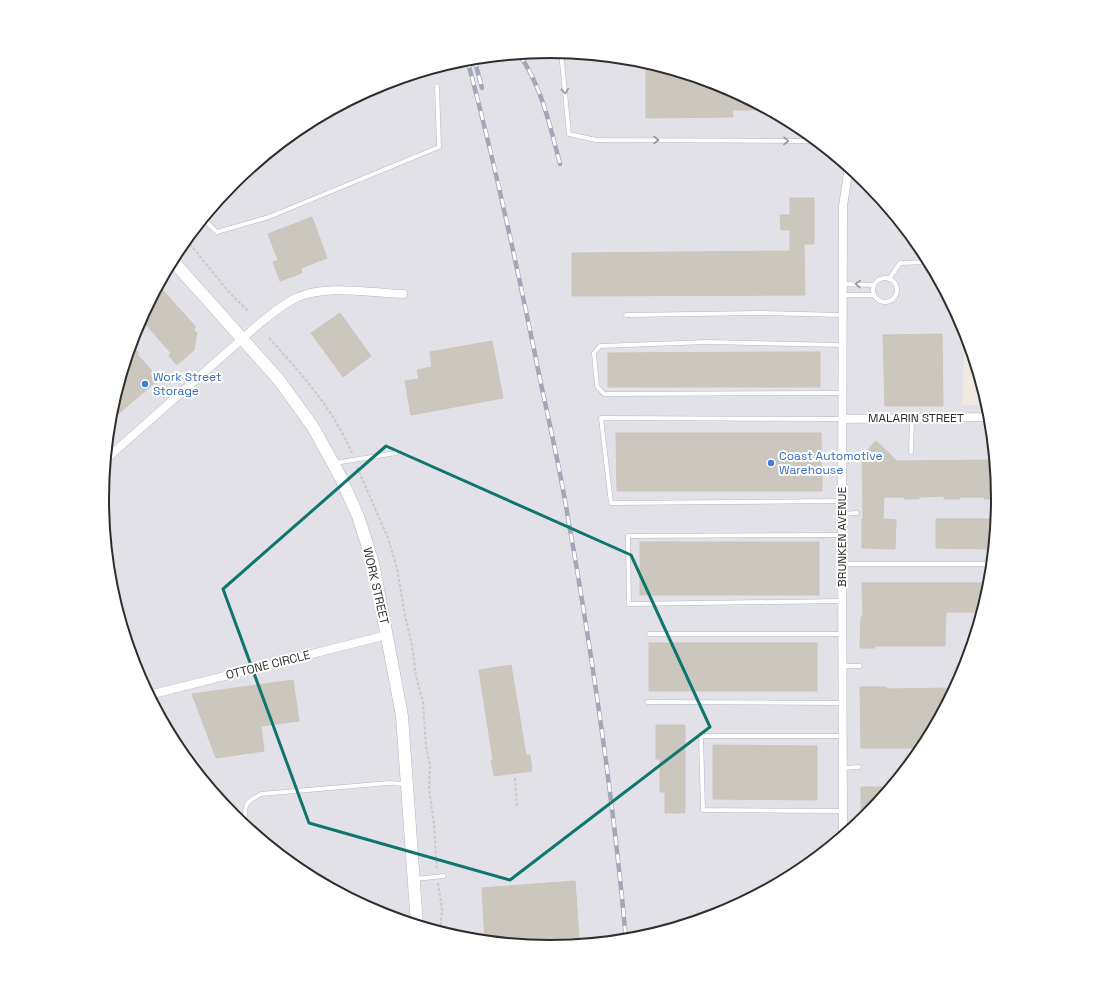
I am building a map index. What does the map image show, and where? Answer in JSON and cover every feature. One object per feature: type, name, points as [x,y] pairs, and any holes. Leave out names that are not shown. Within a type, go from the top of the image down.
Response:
[{"type":"street","name":"BRUNKEN AVENUE","points":[[843,829],[842,284],[843,206],[848,174]]},
{"type":"street","name":"WORK STREET","points":[[176,265],[279,380],[313,427],[334,464],[358,516],[373,563],[402,716],[417,919]]},
{"type":"street","points":[[112,454],[242,339],[279,309],[296,298],[314,292],[332,290],[403,294]]},
{"type":"street","name":"MALARIN STREET","points":[[842,419],[984,418]]},
{"type":"street","name":"OTTONE CIRCLE","points":[[154,694],[387,635]]},
{"type":"lane","points":[[562,58],[569,134],[596,140],[806,140]]},
{"type":"lane","points":[[207,222],[217,232],[269,217],[439,147],[437,86]]},
{"type":"lane","points":[[889,279],[900,263],[922,262]]},
{"type":"lane","points":[[842,284],[874,284],[885,278],[889,279],[895,283],[896,294],[894,298],[888,302],[877,299],[874,295],[874,284]]},
{"type":"lane","points":[[842,295],[874,295]]},
{"type":"lane","points":[[626,315],[760,313],[842,315]]},
{"type":"lane","points":[[842,345],[707,342],[608,345],[600,346],[594,353],[597,386],[604,394],[843,393]]},
{"type":"lane","points":[[842,419],[601,418],[611,503],[842,501]]},
{"type":"lane","points":[[911,452],[912,418]]},
{"type":"lane","points":[[334,464],[396,453]]},
{"type":"lane","points":[[842,514],[857,513]]},
{"type":"lane","points":[[842,535],[628,536],[629,604],[842,601]]},
{"type":"lane","points":[[842,564],[986,564]]},
{"type":"lane","points":[[649,634],[842,634]]},
{"type":"lane","points":[[842,666],[860,666]]},
{"type":"lane","points":[[647,702],[842,703]]},
{"type":"lane","points":[[843,736],[701,736],[703,810],[843,811]]},
{"type":"lane","points":[[843,768],[859,767]]},
{"type":"lane","points":[[244,817],[245,809],[248,801],[261,794],[389,783],[407,784]]},
{"type":"lane","points":[[414,879],[444,876]]},
{"type":"path","points":[[190,245],[228,291],[248,311]]},
{"type":"path","points":[[515,778],[517,807]]},
{"type":"highlighted area","points":[[386,446],[631,555],[710,727],[510,880],[309,823],[223,589]]},
{"type":"shaded area","points":[[550,58],[579,59],[636,66],[692,81],[719,92],[745,103],[795,132],[841,167],[882,208],[917,254],[932,278],[946,304],[964,348],[962,405],[981,405],[983,413],[990,470],[990,528],[983,585],[968,641],[946,694],[932,720],[917,744],[882,790],[841,831],[795,866],[745,895],[719,906],[692,917],[636,932],[579,939],[550,940],[521,939],[464,932],[408,917],[381,906],[355,895],[305,866],[259,831],[238,811],[218,790],[183,744],[154,694],[143,668],[132,641],[117,585],[110,528],[109,499],[110,470],[117,413],[132,357],[143,330],[154,304],[183,254],[218,208],[238,187],[259,167],[305,132],[355,103],[381,92],[408,81],[464,66],[521,59]]},
{"type":"building","points":[[646,68],[692,81],[745,103],[758,110],[732,110],[733,117],[646,118]]},
{"type":"building","points":[[790,198],[814,198],[814,244],[804,244],[805,295],[572,296],[572,253],[790,251],[790,230],[781,230],[780,215],[790,215]]},
{"type":"building","points":[[312,217],[327,258],[301,268],[302,273],[280,281],[273,262],[278,260],[268,234]]},
{"type":"building","points":[[162,289],[195,326],[194,332],[197,332],[194,350],[177,365],[169,356],[171,353],[145,324]]},
{"type":"building","points":[[340,313],[371,356],[343,377],[311,333]]},
{"type":"building","points":[[942,334],[943,406],[885,406],[883,335]]},
{"type":"building","points":[[492,341],[503,398],[411,415],[405,381],[419,379],[417,370],[432,367],[430,352]]},
{"type":"building","points":[[135,349],[139,353],[137,354],[159,379],[117,415]]},
{"type":"building","points":[[820,352],[820,387],[608,387],[608,353]]},
{"type":"building","points":[[616,433],[821,433],[822,491],[617,491]]},
{"type":"building","points":[[876,441],[897,461],[989,460],[991,499],[984,499],[984,497],[960,497],[960,499],[944,499],[944,496],[919,497],[919,499],[884,497],[883,519],[896,520],[895,549],[862,548],[862,456]]},
{"type":"building","points":[[936,519],[990,519],[988,549],[936,548]]},
{"type":"building","points":[[640,542],[819,542],[819,595],[640,595]]},
{"type":"building","points":[[862,583],[983,583],[976,612],[946,612],[945,646],[874,646],[875,648],[860,648],[861,617],[863,617]]},
{"type":"building","points":[[649,643],[817,643],[817,691],[649,691]]},
{"type":"building","points":[[511,665],[526,755],[530,755],[532,771],[494,776],[491,760],[493,760],[479,670]]},
{"type":"building","points":[[293,680],[299,721],[261,726],[264,751],[216,758],[192,694]]},
{"type":"building","points":[[860,687],[886,687],[886,689],[949,688],[932,720],[914,748],[861,748]]},
{"type":"building","points":[[656,725],[685,725],[685,813],[665,813],[665,792],[660,792],[660,759],[656,759]]},
{"type":"building","points":[[713,745],[817,746],[817,800],[713,799]]},
{"type":"building","points":[[861,787],[884,787],[882,790],[861,812]]},
{"type":"building","points":[[575,881],[579,937],[539,940],[485,935],[482,888]]},
{"type":"railway","points":[[522,59],[534,80],[539,93],[549,121],[560,164]]},
{"type":"railway","points":[[476,64],[482,88]]},
{"type":"railway","points":[[469,65],[507,221],[564,496],[585,618],[601,725],[615,832],[625,934]]},
{"type":"place","name":"Work Street Storage","points":[[145,384]]},
{"type":"place","name":"Coast Automotive Warehouse","points":[[771,463]]}]
